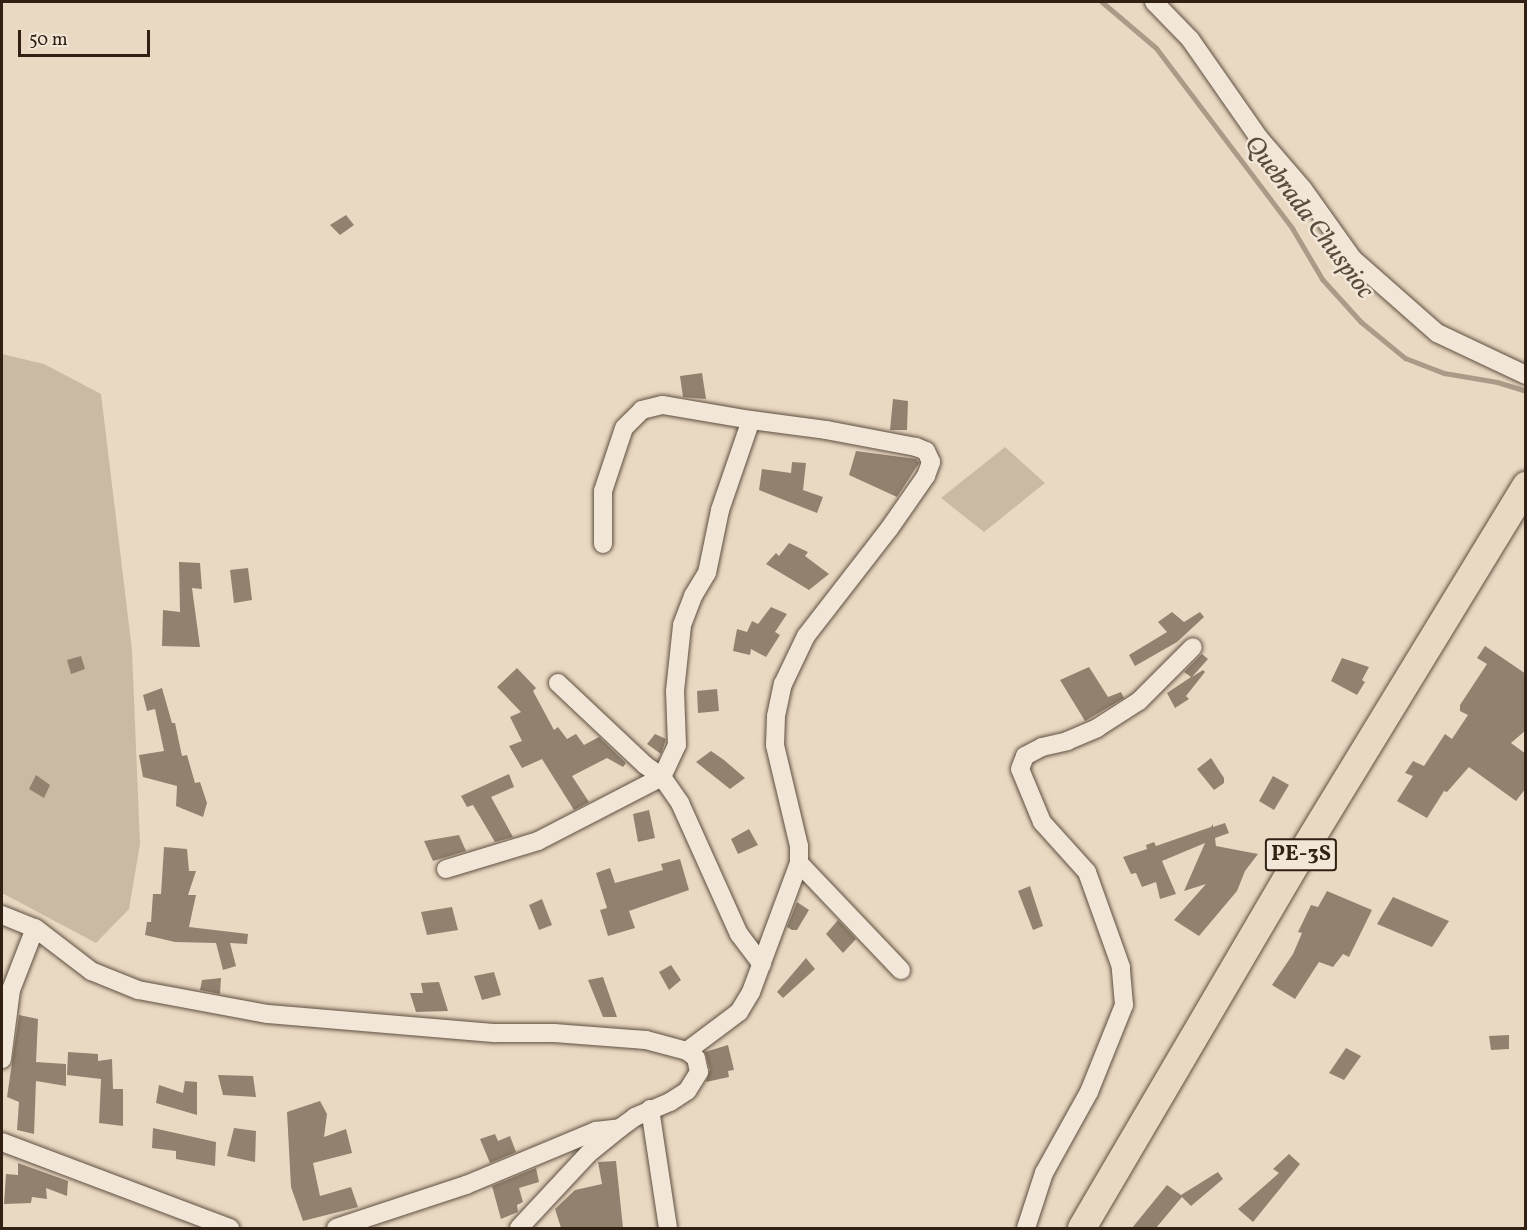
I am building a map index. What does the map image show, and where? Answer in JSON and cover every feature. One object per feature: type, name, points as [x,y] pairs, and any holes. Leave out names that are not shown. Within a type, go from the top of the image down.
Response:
[{"type":"highway","name":"PE-3S","points":[[1083,1228],[1296,863],[1526,486]]},
{"type":"street","points":[[1154,2],[1190,39],[1259,138],[1303,189],[1353,259],[1437,333],[1526,375]]},
{"type":"street","points":[[603,544],[603,491],[624,428],[642,410],[662,405],[826,430],[916,447],[926,451],[931,462],[926,476],[889,529],[806,636],[783,684],[776,716],[775,744],[799,846],[799,863],[762,964],[740,1012],[687,1051]]},
{"type":"street","points":[[446,869],[538,841],[662,777],[677,745],[675,691],[682,625],[693,596],[707,573],[720,510],[750,420]]},
{"type":"street","points":[[1026,1228],[1044,1173],[1089,1092],[1124,1005],[1121,967],[1090,880],[1071,851],[1042,822],[1020,769],[1025,756],[1042,747],[1067,741],[1097,728],[1139,701],[1193,647]]},
{"type":"street","points":[[558,683],[645,765],[662,777],[680,803],[739,934],[762,964]]},
{"type":"street","points":[[799,863],[901,970]]},
{"type":"street","points":[[2,915],[35,928],[91,971],[138,990],[268,1014],[449,1029],[646,1040],[687,1051],[696,1058],[699,1072],[687,1091],[670,1102],[650,1109],[620,1128],[588,1154],[519,1228]]},
{"type":"street","points":[[2,1059],[11,990],[35,928]]},
{"type":"street","points":[[650,1109],[668,1228]]},
{"type":"street","points":[[336,1228],[466,1185],[596,1131],[620,1128]]},
{"type":"street","points":[[2,1142],[230,1228]]},
{"type":"shaded area","points":[[2,354],[44,364],[101,394],[132,650],[140,844],[129,909],[96,943],[2,893]]},
{"type":"shaded area","points":[[1005,447],[1045,483],[984,532],[941,498]]},
{"type":"building","points":[[346,215],[354,225],[340,235],[330,225]]},
{"type":"building","points":[[702,373],[706,399],[683,397],[680,376]]},
{"type":"building","points":[[893,399],[908,401],[907,430],[890,430]]},
{"type":"building","points":[[856,451],[916,459],[919,463],[897,497],[849,475]]},
{"type":"building","points":[[792,462],[806,463],[803,490],[823,497],[817,513],[759,490],[762,469],[791,473]]},
{"type":"building","points":[[789,543],[808,552],[805,556],[829,574],[809,590],[766,564],[776,553],[779,556]]},
{"type":"building","points":[[179,562],[200,563],[202,589],[192,588],[200,647],[162,646],[163,610],[180,612]]},
{"type":"building","points":[[248,568],[252,600],[234,603],[230,570]]},
{"type":"building","points":[[771,607],[787,614],[775,632],[780,635],[766,657],[751,649],[750,655],[733,651],[737,629],[747,632],[752,621],[758,624]]},
{"type":"building","points":[[1172,612],[1184,622],[1200,612],[1204,617],[1177,642],[1135,666],[1129,655],[1167,632],[1158,622]]},
{"type":"building","points":[[1485,646],[1526,674],[1526,730],[1511,743],[1526,754],[1526,788],[1516,801],[1469,767],[1447,792],[1444,791],[1427,818],[1397,801],[1413,776],[1405,773],[1413,761],[1424,766],[1445,734],[1452,739],[1468,715],[1460,711],[1460,705],[1487,664],[1477,658]]},
{"type":"building","points":[[1202,654],[1208,659],[1192,677],[1203,670],[1205,672],[1186,696],[1189,699],[1175,708],[1167,693],[1191,677],[1184,672]]},
{"type":"building","points":[[81,656],[85,669],[71,674],[67,660]]},
{"type":"building","points":[[1342,658],[1369,667],[1362,680],[1365,682],[1357,695],[1331,681]]},
{"type":"building","points":[[1089,667],[1108,697],[1121,692],[1124,698],[1085,721],[1060,680]]},
{"type":"building","points":[[517,668],[536,688],[533,691],[554,730],[558,727],[567,739],[576,734],[584,745],[599,737],[626,763],[623,767],[607,758],[572,776],[589,802],[574,810],[542,759],[522,768],[509,746],[522,741],[510,717],[521,712],[497,687]]},
{"type":"building","points":[[162,688],[172,723],[175,723],[182,756],[187,755],[195,783],[200,782],[207,803],[203,817],[176,806],[177,786],[143,777],[139,755],[164,751],[155,709],[147,711],[143,695]]},
{"type":"building","points":[[717,689],[719,711],[698,713],[697,691]]},
{"type":"building","points":[[655,734],[666,739],[661,754],[647,744]]},
{"type":"building","points":[[711,751],[745,778],[730,789],[696,762]]},
{"type":"building","points":[[1211,758],[1224,778],[1224,783],[1214,790],[1197,769]]},
{"type":"building","points":[[509,774],[514,787],[491,797],[513,837],[495,842],[473,805],[467,807],[461,796]]},
{"type":"building","points":[[36,775],[50,785],[44,798],[29,789]]},
{"type":"building","points":[[1273,776],[1289,785],[1274,810],[1259,801]]},
{"type":"building","points":[[649,810],[655,838],[638,842],[633,814]]},
{"type":"building","points":[[1225,823],[1229,833],[1215,838],[1216,846],[1258,854],[1245,871],[1237,891],[1199,936],[1174,920],[1206,884],[1184,891],[1205,843],[1162,861],[1176,894],[1160,899],[1156,882],[1142,887],[1136,873],[1131,874],[1123,857],[1147,849],[1146,845],[1154,842],[1156,846],[1211,827],[1213,824],[1213,827]]},
{"type":"building","points":[[749,829],[758,845],[738,854],[731,839]]},
{"type":"building","points":[[459,835],[466,851],[433,861],[424,841]]},
{"type":"building","points":[[164,847],[187,849],[189,871],[196,871],[188,895],[196,895],[189,927],[248,934],[247,944],[230,943],[236,966],[223,970],[216,943],[175,942],[145,935],[147,922],[151,922],[153,894],[161,894]]},
{"type":"building","points":[[680,859],[689,890],[629,911],[635,928],[608,936],[600,910],[607,908],[596,873],[610,868],[615,883],[663,870],[661,864]]},
{"type":"building","points":[[1030,886],[1043,926],[1033,930],[1018,891]]},
{"type":"building","points":[[1327,891],[1372,910],[1349,957],[1343,954],[1333,967],[1319,962],[1295,999],[1272,985],[1293,954],[1302,933],[1298,932],[1311,905],[1318,907]]},
{"type":"building","points":[[1393,897],[1449,921],[1432,947],[1377,924]]},
{"type":"building","points":[[542,899],[552,925],[539,930],[529,905]]},
{"type":"building","points":[[797,902],[809,910],[797,930],[792,930],[787,927]]},
{"type":"building","points":[[452,907],[458,930],[427,935],[421,912]]},
{"type":"building","points":[[838,920],[856,939],[843,953],[826,934]]},
{"type":"building","points":[[806,958],[815,969],[783,998],[777,992]]},
{"type":"building","points":[[671,965],[681,980],[669,990],[659,972]]},
{"type":"building","points":[[494,972],[501,995],[482,1000],[474,976]]},
{"type":"building","points":[[603,977],[617,1017],[603,1017],[588,980]]},
{"type":"building","points":[[221,978],[220,994],[200,990],[202,980]]},
{"type":"building","points":[[439,982],[448,1011],[416,1012],[410,993],[423,993],[421,983]]},
{"type":"building","points":[[19,1015],[38,1019],[36,1062],[66,1064],[66,1086],[36,1081],[34,1134],[17,1130],[19,1102],[7,1097]]},
{"type":"building","points":[[1509,1035],[1509,1049],[1491,1050],[1489,1036]]},
{"type":"building","points":[[728,1045],[734,1070],[728,1071],[729,1077],[706,1082],[710,1070],[705,1052]]},
{"type":"building","points":[[1346,1048],[1361,1056],[1344,1080],[1329,1073]]},
{"type":"building","points":[[68,1052],[98,1054],[98,1061],[112,1059],[113,1089],[123,1089],[123,1126],[99,1123],[101,1079],[67,1075]]},
{"type":"building","points":[[218,1075],[253,1076],[256,1097],[223,1095]]},
{"type":"building","points":[[185,1081],[197,1082],[197,1115],[156,1103],[159,1085],[183,1093]]},
{"type":"building","points":[[320,1101],[327,1114],[324,1137],[346,1129],[352,1153],[313,1163],[320,1196],[351,1187],[358,1207],[303,1221],[291,1187],[287,1112]]},
{"type":"building","points":[[153,1128],[216,1142],[215,1166],[176,1159],[176,1151],[152,1148]]},
{"type":"building","points":[[234,1128],[256,1131],[255,1162],[227,1156]]},
{"type":"building","points":[[495,1134],[498,1141],[510,1136],[516,1152],[490,1163],[480,1139]]},
{"type":"building","points":[[1289,1154],[1300,1164],[1253,1222],[1238,1209],[1279,1173],[1273,1169]]},
{"type":"building","points":[[616,1161],[623,1228],[561,1228],[555,1209],[575,1190],[602,1184],[598,1162]]},
{"type":"building","points":[[18,1163],[68,1181],[67,1196],[46,1188],[47,1199],[32,1197],[31,1203],[4,1204],[6,1174],[18,1175]]},
{"type":"building","points":[[536,1168],[539,1182],[519,1188],[523,1202],[517,1205],[518,1212],[501,1219],[492,1186]]},
{"type":"building","points":[[1218,1172],[1223,1179],[1191,1206],[1182,1197],[1156,1228],[1132,1228],[1167,1185],[1181,1195]]},
{"type":"waterway","name":"Quebrada Chuspioc","points":[[1102,2],[1156,48],[1292,228],[1322,279],[1361,322],[1405,358],[1444,373],[1497,382],[1526,391]]}]
